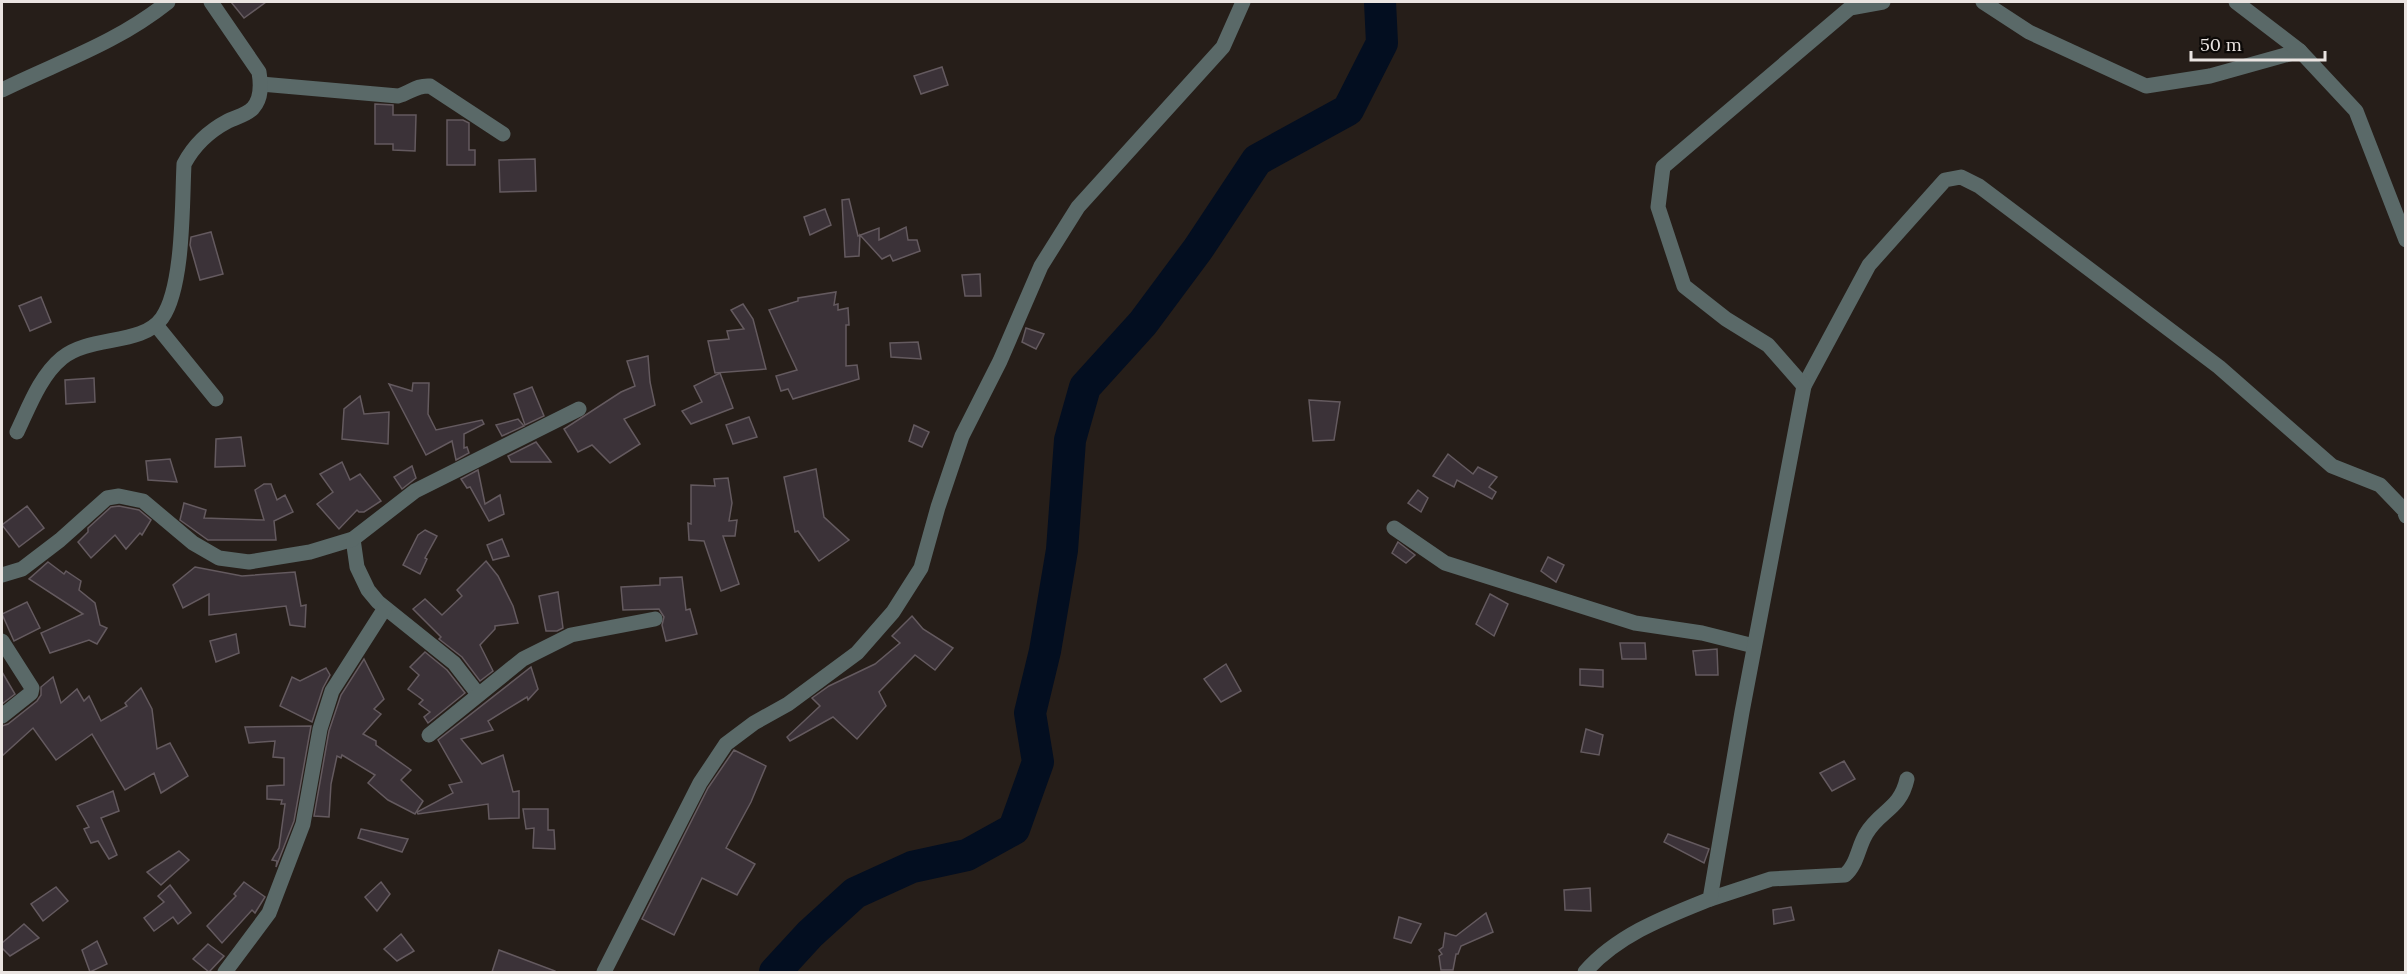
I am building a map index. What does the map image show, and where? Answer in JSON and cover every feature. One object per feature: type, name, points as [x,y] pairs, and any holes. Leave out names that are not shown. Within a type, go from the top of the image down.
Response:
[{"type":"street","points":[[2,90],[106,44],[168,2]]},
{"type":"street","points":[[17,432],[44,381],[64,356],[109,340],[145,333],[164,316],[176,272],[184,164],[189,154],[207,135],[252,110],[259,98],[261,84],[259,72],[211,2]]},
{"type":"street","points":[[604,972],[700,783],[726,744],[754,723],[789,704],[857,653],[893,612],[921,568],[938,507],[962,436],[1000,361],[1041,266],[1078,207],[1223,47],[1243,2]]},
{"type":"street","points":[[1804,386],[1768,345],[1726,319],[1684,286],[1658,207],[1663,167],[1843,7],[1850,8],[1883,2]]},
{"type":"street","points":[[1983,2],[2029,32],[2146,86],[2210,76],[2300,51]]},
{"type":"street","points":[[2236,2],[2300,51],[2356,111],[2406,240]]},
{"type":"street","points":[[261,84],[398,96],[406,94],[418,85],[430,86],[503,134]]},
{"type":"street","points":[[1710,899],[1754,646],[1804,386],[1869,265],[1946,180],[1961,177],[1979,186],[2219,367],[2332,466],[2380,485],[2404,510],[2406,516]]},
{"type":"street","points":[[156,325],[216,399]]},
{"type":"street","points":[[2,575],[22,569],[60,540],[107,498],[119,496],[143,501],[193,543],[219,558],[249,562],[310,552],[353,539],[415,491],[579,409]]},
{"type":"street","points":[[1394,528],[1445,562],[1635,623],[1702,633],[1754,646]]},
{"type":"street","points":[[353,539],[357,567],[368,590],[385,608],[454,663],[478,694]]},
{"type":"street","points":[[225,972],[269,913],[303,824],[320,729],[332,691],[385,608]]},
{"type":"street","points":[[429,735],[524,659],[571,635],[655,620]]},
{"type":"street","points":[[2,641],[32,688],[31,693],[2,716]]},
{"type":"street","points":[[1585,972],[1602,953],[1656,920],[1710,899],[1771,879],[1845,875],[1851,870],[1864,836],[1873,823],[1901,798],[1907,779]]},
{"type":"building","points":[[231,2],[266,2],[244,18]]},
{"type":"building","points":[[942,67],[948,85],[921,94],[914,76]]},
{"type":"building","points":[[375,104],[393,105],[393,115],[416,115],[415,151],[393,150],[393,144],[375,144]]},
{"type":"building","points":[[447,120],[463,120],[469,123],[469,150],[475,150],[475,165],[447,165]]},
{"type":"building","points":[[535,159],[536,191],[500,192],[499,160]]},
{"type":"building","points":[[849,199],[858,236],[860,235],[859,256],[845,257],[842,200]]},
{"type":"building","points":[[825,209],[831,225],[810,235],[804,217]]},
{"type":"building","points":[[906,227],[908,240],[917,240],[920,251],[893,261],[890,255],[882,259],[860,235],[879,228],[879,240]]},
{"type":"building","points":[[211,232],[223,274],[200,280],[190,245],[191,237]]},
{"type":"building","points":[[980,274],[981,296],[965,296],[962,275]]},
{"type":"building","points":[[836,292],[834,305],[838,304],[838,310],[848,308],[846,366],[857,365],[859,379],[793,399],[788,389],[781,391],[776,376],[797,370],[769,310],[798,301],[798,298]]},
{"type":"building","points":[[41,297],[51,322],[30,331],[19,306]]},
{"type":"building","points":[[743,304],[753,319],[766,369],[715,373],[708,341],[729,339],[727,331],[744,329],[731,310]]},
{"type":"building","points":[[1026,328],[1044,334],[1036,349],[1022,342]]},
{"type":"building","points":[[918,342],[921,359],[891,357],[890,343]]},
{"type":"building","points":[[648,356],[655,405],[624,419],[640,444],[610,463],[592,445],[578,452],[564,429],[621,392],[635,386],[627,361]]},
{"type":"building","points":[[720,373],[733,408],[691,424],[682,411],[702,402],[694,386]]},
{"type":"building","points":[[94,378],[95,402],[66,404],[65,380]]},
{"type":"building","points":[[413,383],[429,383],[428,414],[436,430],[482,420],[484,424],[464,434],[464,448],[467,447],[469,453],[456,460],[452,441],[426,455],[389,384],[412,391]]},
{"type":"building","points":[[532,387],[544,416],[525,425],[514,394]]},
{"type":"building","points":[[360,396],[364,414],[389,412],[388,444],[342,439],[344,409]]},
{"type":"building","points":[[1309,400],[1340,402],[1334,440],[1313,441]]},
{"type":"building","points":[[749,417],[757,437],[733,444],[726,425]]},
{"type":"building","points":[[518,419],[524,426],[502,436],[496,425]]},
{"type":"building","points":[[914,425],[929,432],[922,447],[909,441]]},
{"type":"building","points":[[241,437],[245,466],[215,467],[216,439]]},
{"type":"building","points":[[536,442],[551,462],[511,462],[508,456]]},
{"type":"building","points":[[1448,454],[1473,474],[1478,467],[1497,477],[1489,487],[1496,492],[1492,499],[1457,480],[1454,487],[1433,476]]},
{"type":"building","points":[[170,459],[177,482],[148,480],[146,461]]},
{"type":"building","points":[[342,462],[350,480],[360,474],[381,501],[364,512],[357,510],[339,529],[317,504],[333,492],[320,474]]},
{"type":"building","points":[[412,466],[416,478],[402,489],[394,477]]},
{"type":"building","points":[[816,469],[824,517],[849,540],[819,561],[798,531],[795,532],[784,477]]},
{"type":"building","points":[[478,470],[485,504],[500,495],[504,514],[489,521],[470,487],[467,488],[461,479]]},
{"type":"building","points":[[728,478],[732,503],[729,521],[737,520],[735,536],[723,536],[739,584],[721,591],[704,541],[689,540],[688,523],[691,524],[691,485],[715,486],[714,479]]},
{"type":"building","points":[[264,484],[271,484],[277,500],[285,495],[293,512],[274,521],[276,540],[208,540],[180,520],[184,503],[206,510],[204,518],[264,520],[255,490]]},
{"type":"building","points":[[1418,490],[1428,498],[1421,512],[1408,503]]},
{"type":"building","points":[[27,506],[44,528],[19,547],[2,525]]},
{"type":"building","points":[[119,506],[139,510],[151,520],[142,535],[140,533],[126,549],[115,535],[91,558],[78,542],[88,532],[88,528],[111,507]]},
{"type":"building","points":[[425,530],[437,536],[425,558],[427,559],[420,574],[403,565],[418,535]]},
{"type":"building","points":[[502,539],[509,556],[493,560],[487,545]]},
{"type":"building","points":[[1398,542],[1415,555],[1406,563],[1392,553]]},
{"type":"building","points":[[1548,557],[1564,565],[1556,582],[1541,571]]},
{"type":"building","points":[[486,561],[498,576],[513,606],[518,623],[495,626],[495,629],[480,645],[493,671],[480,681],[462,657],[439,639],[441,637],[413,609],[425,599],[442,615],[462,596],[457,590]]},
{"type":"building","points":[[48,562],[64,574],[66,571],[81,581],[79,590],[95,603],[100,625],[107,628],[97,644],[89,640],[50,653],[41,633],[83,614],[29,579]]},
{"type":"building","points":[[195,567],[242,576],[295,572],[301,606],[306,605],[305,627],[290,625],[286,606],[209,615],[209,594],[183,608],[173,585]]},
{"type":"building","points":[[682,577],[686,610],[690,609],[697,634],[666,641],[662,625],[664,617],[659,609],[623,610],[621,587],[660,585],[660,578]]},
{"type":"building","points":[[558,592],[563,628],[557,631],[546,631],[539,596]]},
{"type":"building","points":[[1490,594],[1508,604],[1494,636],[1476,624]]},
{"type":"building","points":[[27,602],[40,628],[14,641],[2,614]]},
{"type":"building","points":[[912,616],[923,629],[953,648],[935,670],[915,655],[879,692],[886,706],[857,739],[833,717],[790,741],[787,737],[820,706],[812,698],[829,686],[875,664],[900,643],[892,636]]},
{"type":"building","points":[[236,634],[239,653],[216,662],[210,641]]},
{"type":"building","points":[[1620,643],[1645,643],[1646,659],[1622,659]]},
{"type":"building","points":[[1717,649],[1718,675],[1696,675],[1693,651]]},
{"type":"building","points":[[425,652],[447,670],[465,693],[428,723],[424,717],[430,712],[419,704],[423,700],[408,689],[419,675],[410,667]]},
{"type":"building","points":[[364,659],[384,699],[374,709],[381,714],[363,734],[376,741],[376,745],[411,770],[401,780],[423,801],[415,814],[388,800],[368,783],[375,775],[342,755],[341,758],[337,756],[331,784],[329,817],[314,816],[329,731],[341,695]]},
{"type":"building","points":[[1226,664],[1241,691],[1221,702],[1204,679]]},
{"type":"building","points":[[531,667],[538,689],[528,700],[527,697],[488,721],[493,730],[461,739],[482,764],[503,755],[513,792],[519,791],[519,818],[489,819],[488,804],[418,814],[417,812],[453,793],[449,785],[462,782],[438,740]]},
{"type":"building","points":[[326,668],[330,675],[323,688],[312,722],[280,706],[292,677],[300,681]]},
{"type":"building","points":[[1580,669],[1603,670],[1603,687],[1580,685]]},
{"type":"building","points":[[2,672],[15,694],[2,704]]},
{"type":"building","points":[[53,677],[61,703],[77,689],[84,701],[89,696],[101,721],[127,706],[125,703],[141,688],[152,709],[157,749],[170,743],[188,776],[161,793],[154,773],[125,790],[92,734],[56,760],[33,728],[2,756],[2,726],[8,724],[37,701],[41,695],[41,687]]},
{"type":"building","points":[[311,726],[294,821],[276,867],[277,861],[272,860],[279,848],[285,804],[281,804],[282,800],[267,799],[267,786],[284,785],[284,758],[273,757],[275,741],[249,743],[245,727]]},
{"type":"building","points":[[1586,729],[1603,735],[1599,755],[1581,752]]},
{"type":"building","points":[[734,750],[766,766],[751,802],[726,848],[755,864],[737,895],[702,878],[674,935],[642,919],[708,788]]},
{"type":"building","points":[[1844,761],[1855,779],[1832,791],[1820,773]]},
{"type":"building","points":[[113,791],[119,811],[101,818],[117,855],[109,859],[98,841],[91,843],[84,829],[89,827],[77,806]]},
{"type":"building","points":[[523,809],[548,809],[548,830],[554,830],[555,849],[533,848],[534,828],[526,829]]},
{"type":"building","points":[[361,829],[408,839],[402,852],[358,838]]},
{"type":"building","points":[[1668,834],[1709,849],[1704,863],[1664,842]]},
{"type":"building","points":[[179,851],[189,860],[161,885],[147,872]]},
{"type":"building","points":[[244,882],[265,897],[255,913],[252,910],[222,943],[207,926],[236,896],[234,894]]},
{"type":"building","points":[[381,882],[390,894],[377,911],[365,897]]},
{"type":"building","points":[[170,885],[191,913],[178,924],[173,917],[154,931],[144,918],[164,902],[158,896]]},
{"type":"building","points":[[56,887],[68,901],[43,921],[31,904]]},
{"type":"building","points":[[1590,888],[1591,911],[1565,910],[1564,890]]},
{"type":"building","points":[[1791,907],[1794,920],[1774,924],[1773,910]]},
{"type":"building","points":[[1486,913],[1493,932],[1461,946],[1456,954],[1453,970],[1441,970],[1439,956],[1442,954],[1439,950],[1443,947],[1445,933],[1456,936]]},
{"type":"building","points":[[1399,917],[1421,924],[1411,943],[1394,938]]},
{"type":"building","points":[[24,924],[39,938],[10,956],[2,948],[2,943]]},
{"type":"building","points":[[401,934],[414,951],[397,961],[384,949]]},
{"type":"building","points":[[97,941],[107,964],[90,972],[82,950]]},
{"type":"building","points":[[208,944],[224,956],[209,972],[193,959]]},
{"type":"building","points":[[499,950],[555,971],[555,972],[492,972]]},
{"type":"waterway","points":[[775,972],[810,934],[855,893],[912,867],[967,855],[1014,829],[1038,762],[1030,713],[1045,651],[1062,550],[1070,440],[1085,387],[1143,323],[1198,249],[1257,160],[1348,110],[1382,43],[1380,2]]}]
